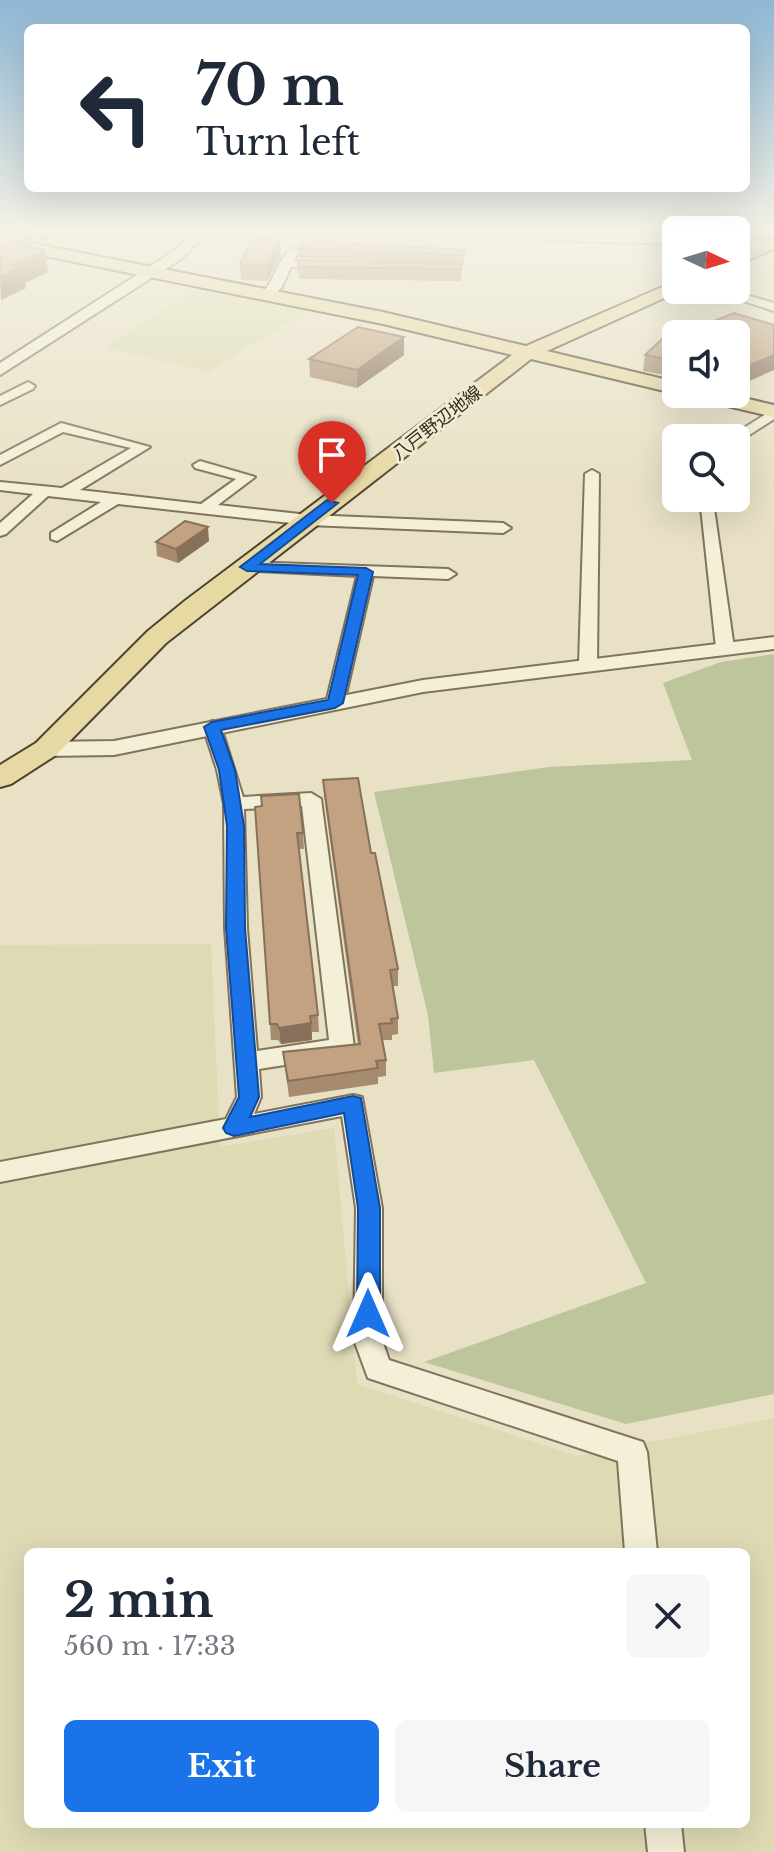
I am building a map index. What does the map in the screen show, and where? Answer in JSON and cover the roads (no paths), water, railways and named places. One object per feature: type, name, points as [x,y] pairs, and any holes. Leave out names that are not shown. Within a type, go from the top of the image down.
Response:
[{"type":"main road","points":[[375,318],[662,385]]},
{"type":"main road","name":"八戸野辺地線","points":[[0,778],[46,749],[157,637],[527,353],[604,318]]},
{"type":"main road","points":[[750,406],[773,411]]},
{"type":"street","points":[[0,370],[80,318]]},
{"type":"street","points":[[0,401],[28,386]]},
{"type":"street","points":[[750,427],[773,411]]},
{"type":"street","points":[[0,461],[61,427],[143,447],[65,493]]},
{"type":"street","points":[[200,465],[248,477],[205,508]]},
{"type":"street","points":[[588,664],[592,474]]},
{"type":"street","points":[[0,486],[309,520],[503,528]]},
{"type":"street","points":[[0,531],[45,491]]},
{"type":"street","points":[[57,536],[115,499]]},
{"type":"street","points":[[706,512],[725,648]]},
{"type":"street","points":[[247,567],[448,574]]},
{"type":"street","points":[[335,703],[366,572]]},
{"type":"street","points":[[46,749],[114,748],[423,686],[774,643]]},
{"type":"street","points":[[212,727],[227,770],[234,804],[236,928],[249,1097],[234,1128]]},
{"type":"street","points":[[234,804],[311,799],[342,1047],[246,1062]]},
{"type":"street","points":[[0,1172],[353,1104],[369,1208],[368,1340],[378,1369],[632,1452],[641,1548]]},
{"type":"street","points":[[663,1828],[666,1852]]}]
